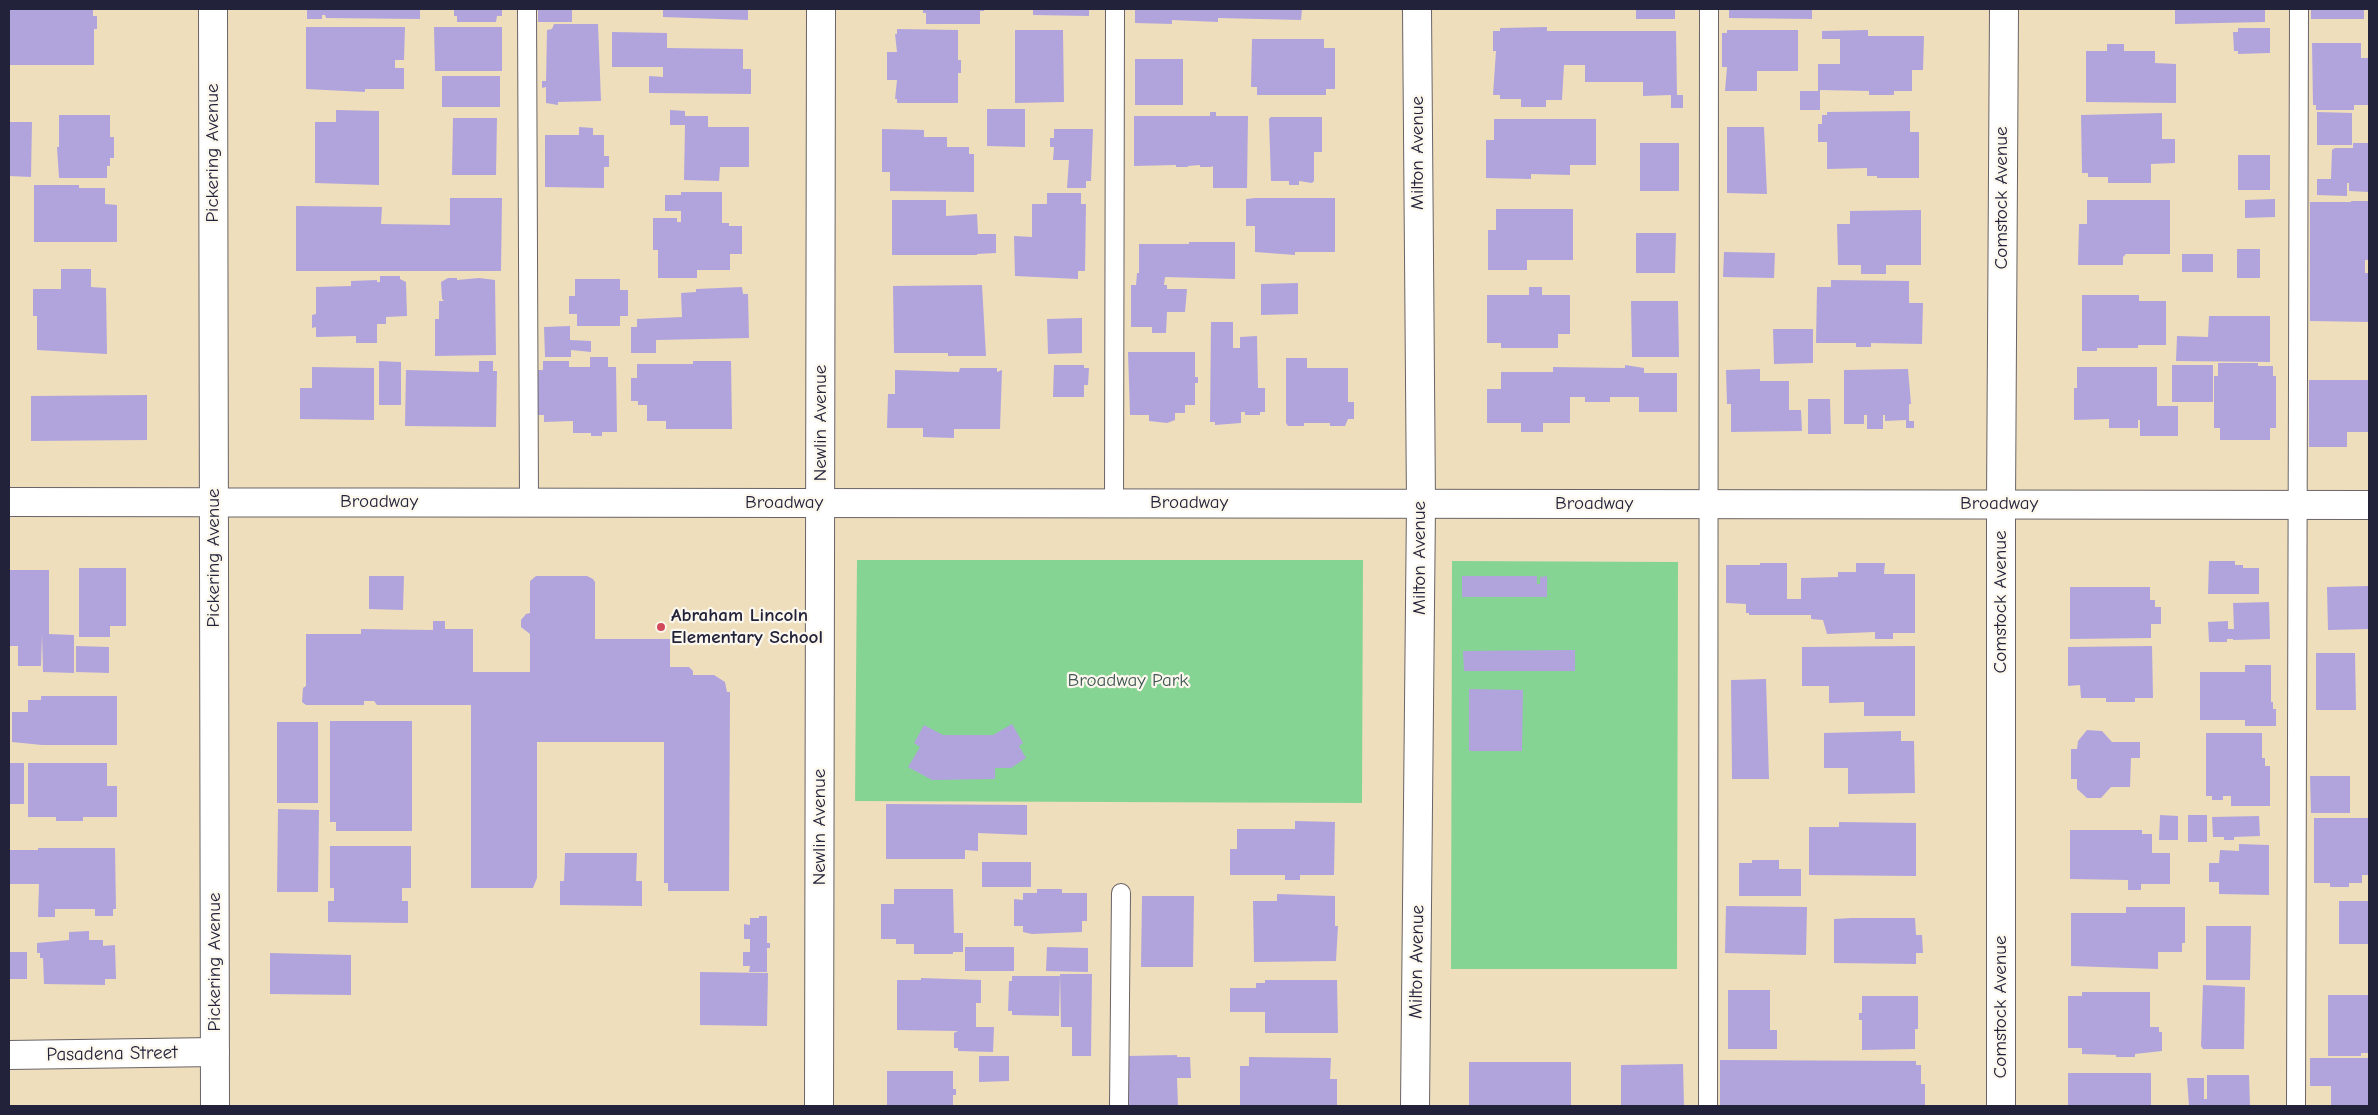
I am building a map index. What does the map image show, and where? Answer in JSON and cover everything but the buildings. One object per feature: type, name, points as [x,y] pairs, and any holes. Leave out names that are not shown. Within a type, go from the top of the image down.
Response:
[{"type":"street","name":"Pickering Avenue","points":[[213,9],[215,1106]]},
{"type":"street","name":"Newlin Avenue","points":[[820,1106],[821,9]]},
{"type":"street","name":"Milton Avenue","points":[[1415,1106],[1421,504],[1417,9]]},
{"type":"street","name":"Comstock Avenue","points":[[2001,1106],[2001,504],[2004,9]]},
{"type":"street","name":"Broadway","points":[[9,502],[2369,505]]},
{"type":"street","name":"Pasadena Street","points":[[9,1056],[215,1052]]},
{"type":"lane","points":[[527,9],[529,502]]},
{"type":"lane","points":[[1114,503],[1115,9]]},
{"type":"lane","points":[[1708,1106],[1709,9]]},
{"type":"lane","points":[[2296,1106],[2299,9]]},
{"type":"lane","points":[[1119,1106],[1121,893]]},
{"type":"green space","name":"Broadway Park","points":[[857,560],[1363,560],[1362,803],[855,801]]},
{"type":"green space","points":[[1452,561],[1678,562],[1677,969],[1451,969]]},
{"type":"place","name":"Abraham Lincoln Elementary School","points":[[661,627]]}]
